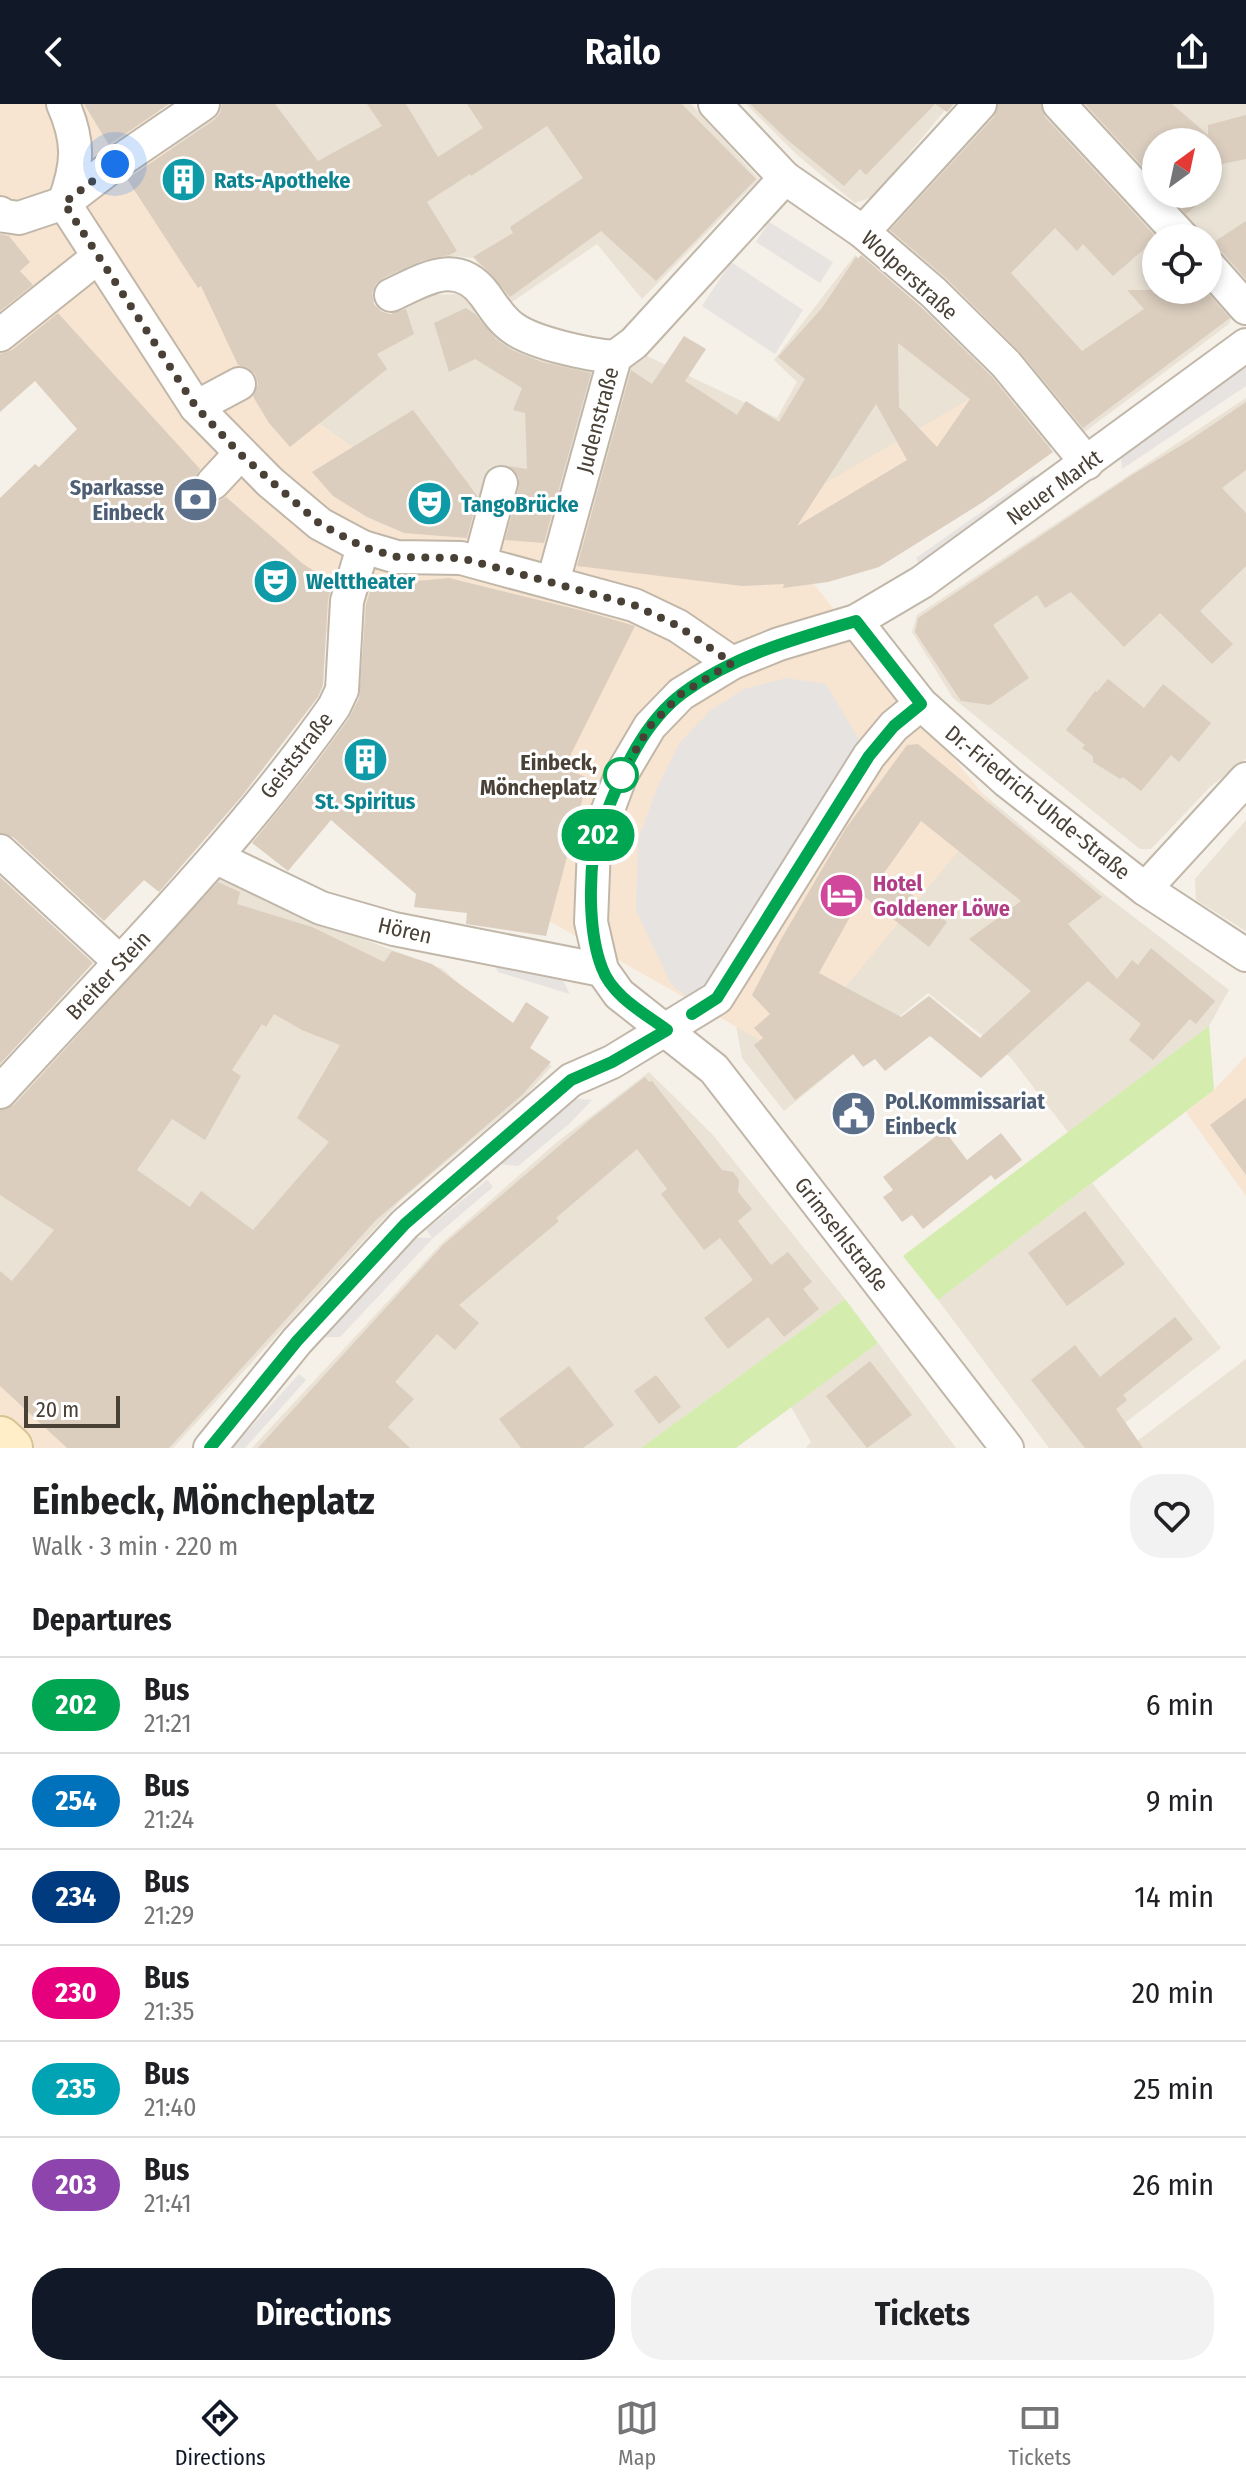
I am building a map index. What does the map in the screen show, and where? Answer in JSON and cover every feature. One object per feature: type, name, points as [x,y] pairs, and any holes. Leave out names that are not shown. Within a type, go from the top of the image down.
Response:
[{"type":"main road","points":[[0,1439],[10,1448]]},
{"type":"street","points":[[63,104],[74,127],[75,146],[74,177],[64,203]]},
{"type":"street","points":[[2,232],[19,218],[64,203],[203,104]]},
{"type":"street","name":"Wolperstraße","points":[[715,104],[785,178],[863,232],[933,292],[1006,364],[1087,463]]},
{"type":"street","points":[[863,232],[980,104]]},
{"type":"street","points":[[1059,104],[1170,224]]},
{"type":"street","name":"Judenstraße","points":[[553,582],[615,357],[634,343],[785,178]]},
{"type":"street","points":[[64,203],[196,407],[240,454],[320,524],[363,547],[397,557],[446,556],[480,562],[634,605],[678,626],[732,663]]},
{"type":"street","points":[[0,335],[98,257]]},
{"type":"street","points":[[391,295],[434,275],[457,273],[477,284],[513,328],[532,337],[593,355],[615,357]]},
{"type":"street","points":[[1222,281],[1246,308]]},
{"type":"street","name":"Neuer Markt","points":[[602,970],[591,922],[594,847],[621,775],[650,726],[681,694],[732,663],[779,644],[856,621],[922,582],[1246,345]]},
{"type":"street","points":[[196,407],[239,384]]},
{"type":"street","points":[[213,483],[240,454]]},
{"type":"street","points":[[480,562],[501,483]]},
{"type":"street","name":"Geiststraße","points":[[217,858],[334,707],[342,690],[347,601],[363,547]]},
{"type":"street","name":"Dr.-Friedrich-Uhde-Straße","points":[[856,621],[921,704],[1008,782],[1145,889],[1246,955]]},
{"type":"street","points":[[210,1448],[297,1341],[405,1224],[571,1080],[612,1062],[717,998],[869,756],[894,726],[921,704]]},
{"type":"street","points":[[1145,889],[1246,779]]},
{"type":"street","points":[[0,851],[119,961]]},
{"type":"street","name":"Breiter Stein","points":[[0,1092],[217,858]]},
{"type":"street","name":"Hören","points":[[217,858],[321,908],[394,929],[602,970]]},
{"type":"street","name":"Grimsehlstraße","points":[[602,970],[619,994],[714,1069],[1007,1448]]},
{"type":"shaded area","points":[[0,104],[157,104],[180,181],[315,421],[434,503],[793,502],[985,390],[1031,455],[804,572],[994,808],[788,1056],[528,909],[582,643],[326,633],[32,350],[0,382]]},
{"type":"shaded area","points":[[216,104],[691,104],[759,179],[642,299],[597,244],[509,304],[474,258],[454,256],[311,338],[320,354],[426,295],[462,294],[602,372],[566,503],[434,503],[315,421],[180,180],[167,136]]},
{"type":"shaded area","points":[[746,104],[950,104],[873,197],[855,203],[796,154]]},
{"type":"shaded area","points":[[1000,104],[1047,104],[1142,204],[1142,208],[1161,224],[1142,224],[1142,304],[1222,302],[1232,316],[1229,324],[1079,436],[985,325],[885,227]]},
{"type":"shaded area","points":[[1072,104],[1246,104],[1246,295],[1222,268],[1222,224],[1181,224],[1167,208],[1222,208],[1222,128],[1142,128],[1142,181]]},
{"type":"shaded area","points":[[769,222],[833,262],[820,283],[756,242]]},
{"type":"shaded area","points":[[855,255],[1007,375],[1056,445],[1031,455],[793,502],[582,502],[624,371],[647,356],[777,418],[797,382],[774,360]]},
{"type":"shaded area","points":[[731,262],[803,310],[775,354],[702,306]]},
{"type":"shaded area","points":[[1246,362],[1246,386],[1122,469],[1120,445]]},
{"type":"shaded area","points":[[1246,398],[1246,759],[1210,787],[1151,849],[1140,849],[953,698],[912,632],[917,615]]},
{"type":"shaded area","points":[[1034,475],[1040,483],[920,566],[916,558]]},
{"type":"shaded area","points":[[786,678],[826,684],[864,748],[709,986],[686,996],[671,984],[636,910],[638,840],[657,788],[680,742],[711,710],[744,689]]},
{"type":"shaded area","points":[[920,742],[1105,895],[1229,990],[1209,1026],[1068,1132],[1011,1058],[928,993],[784,1111],[742,1058],[735,1020]]},
{"type":"shaded area","points":[[1246,820],[1246,931],[1196,900],[1195,879]]},
{"type":"shaded area","points":[[209,875],[312,920],[443,969],[480,1004],[470,1019],[552,1066],[525,1096],[400,1201],[173,1448],[137,1448],[0,1316],[0,1112],[124,976]]},
{"type":"shaded area","points":[[488,952],[555,965],[570,994],[498,972]]},
{"type":"shaded area","points":[[1246,1056],[1246,1196],[1186,1112],[1214,1090]]},
{"type":"shaded area","points":[[649,1072],[712,1134],[845,1299],[641,1448],[252,1448],[442,1243],[557,1142]]},
{"type":"shaded area","points":[[565,1098],[592,1100],[569,1124],[518,1166],[490,1163]]},
{"type":"shaded area","points":[[487,1180],[493,1187],[433,1238],[340,1337],[311,1337],[403,1237],[432,1238],[426,1230]]},
{"type":"shaded area","points":[[1092,1183],[1221,1348],[1093,1448],[1049,1448],[938,1300]]},
{"type":"shaded area","points":[[0,1319],[133,1448],[0,1448]]},
{"type":"shaded area","points":[[878,1343],[956,1448],[806,1448],[811,1442],[791,1407]]},
{"type":"shaded area","points":[[1246,1359],[1246,1448],[1128,1448]]},
{"type":"shaded area","points":[[299,1374],[306,1380],[245,1448],[232,1448]]},
{"type":"green space","points":[[1209,1026],[1214,1090],[938,1300],[903,1256]]},
{"type":"green space","points":[[845,1299],[878,1343],[736,1448],[641,1448]]},
{"type":"building","points":[[84,104],[169,104],[109,145]]},
{"type":"building","points":[[222,104],[275,104],[318,161],[382,126],[367,104],[406,104],[438,157],[483,128],[467,104],[682,104],[756,179],[656,281],[601,231],[510,297],[473,257],[513,233],[510,227],[583,178],[547,126],[427,202],[457,251],[421,261],[383,278],[372,293],[374,304],[381,311],[390,314],[406,309],[414,334],[377,354],[387,369],[290,447],[269,423],[253,396],[258,384],[255,374],[238,365],[201,286],[198,288],[127,179],[214,120]]},
{"type":"building","points":[[750,104],[935,104],[866,175],[860,169],[844,186]]},
{"type":"building","points":[[935,104],[954,104],[947,112]]},
{"type":"building","points":[[998,104],[1041,104],[1045,117],[1144,224],[1142,251],[1113,276],[1083,244],[1077,251],[1055,228],[1011,273],[1082,351],[1144,309],[1127,290],[1142,290],[1142,304],[1218,304],[1230,318],[1083,428],[1019,351],[946,278],[890,230],[994,117]]},
{"type":"building","points":[[1085,104],[1172,104],[1200,128],[1142,128],[1142,166]]},
{"type":"building","points":[[1246,115],[1246,159],[1222,164],[1222,128],[1208,128],[1208,125]]},
{"type":"building","points":[[1246,221],[1246,279],[1222,252],[1222,237]]},
{"type":"building","points":[[0,234],[9,236],[30,262],[20,271],[33,285],[0,311]]},
{"type":"building","points":[[861,255],[920,306],[992,377],[1053,452],[983,502],[879,567],[828,582],[783,588],[784,584],[742,586],[577,566],[631,370],[652,384],[684,336],[706,349],[685,381],[737,415],[746,401],[779,422],[805,379],[778,357],[822,308],[856,257],[858,259]],"holes":[[[898,343],[970,399],[937,447],[899,407]],[[876,404],[907,460],[797,526]]]},
{"type":"building","points":[[466,308],[496,339],[512,350],[542,362],[591,373],[544,543],[505,540],[519,487],[519,477],[508,466],[527,469],[525,413],[513,410],[522,388],[475,359],[449,372],[434,323]]},
{"type":"building","points":[[58,313],[200,469],[194,480],[200,496],[210,502],[226,497],[302,563],[332,583],[328,600],[323,685],[318,697],[242,796],[159,892],[144,880],[104,921],[13,837],[0,833],[0,498],[35,464],[39,467],[77,429],[35,381],[0,412],[0,354],[12,350]]},
{"type":"building","points":[[1246,402],[1246,470],[1222,488],[1246,513],[1246,566],[1200,611],[1233,644],[1212,664],[1160,613],[1124,647],[1071,592],[1045,608],[1037,595],[993,625],[1029,678],[990,705],[961,701],[915,632],[918,618]]},
{"type":"building","points":[[413,410],[478,497],[467,538],[404,533],[367,517],[333,496],[312,472]]},
{"type":"building","points":[[449,578],[635,626],[564,768],[588,778],[546,936],[466,924],[467,913],[414,907],[416,894],[331,820],[288,871],[252,843],[311,770],[349,718],[359,698],[366,604],[372,585]]},
{"type":"building","points":[[1108,679],[1144,708],[1163,684],[1211,723],[1179,762],[1171,755],[1141,791],[1123,777],[1120,779],[1093,762],[1093,756],[1082,748],[1085,745],[1066,730],[1095,691]]},
{"type":"building","points":[[918,744],[1102,897],[1068,924],[1117,979],[1132,960],[1138,965],[1151,948],[1215,1001],[1196,1024],[1190,1019],[1153,1060],[1129,1040],[1141,1024],[1088,981],[981,1078],[930,1036],[885,1071],[875,1059],[863,1067],[853,1054],[795,1100],[754,1045],[763,1038],[754,1028],[770,1014],[752,995],[846,828],[907,745]],"holes":[[[921,821],[1021,901],[969,939],[1031,991],[980,1038],[929,996],[901,1017],[819,973],[862,895],[929,947],[947,922],[884,873]]]},
{"type":"building","points":[[0,877],[93,963],[0,1064]]},
{"type":"building","points":[[218,882],[240,892],[237,904],[312,927],[384,962],[392,951],[432,964],[513,1023],[526,1002],[549,1017],[530,1048],[551,1062],[522,1095],[376,1220],[169,1448],[67,1448],[0,1386],[0,1271],[12,1281],[54,1230],[0,1195],[0,1110],[14,1105]],"holes":[[[274,1014],[302,1030],[340,1045],[297,1118],[329,1142],[253,1230],[201,1191],[190,1207],[137,1170],[172,1119],[205,1140],[241,1076],[232,1070],[262,1024],[266,1027]]]},
{"type":"building","points":[[645,1077],[652,1081],[722,1170],[733,1172],[739,1180],[738,1192],[752,1209],[738,1221],[771,1265],[788,1252],[812,1282],[803,1289],[819,1309],[784,1337],[768,1317],[728,1349],[704,1318],[753,1280],[720,1238],[704,1250],[661,1194],[667,1189],[637,1149],[556,1218],[559,1221],[459,1305],[479,1323],[455,1350],[437,1334],[395,1382],[414,1399],[388,1427],[410,1448],[258,1448],[443,1245]]},
{"type":"building","points":[[1246,1098],[1246,1175],[1210,1125]]},
{"type":"building","points":[[944,1130],[967,1160],[1001,1133],[1022,1160],[995,1180],[991,1175],[923,1229],[912,1215],[902,1222],[883,1197],[893,1190],[883,1177]]},
{"type":"building","points":[[1085,1211],[1125,1264],[1067,1306],[1028,1253]]},
{"type":"building","points":[[1175,1317],[1193,1339],[1123,1395],[1127,1400],[1116,1409],[1143,1448],[1085,1448],[1031,1380],[1075,1345],[1100,1377]]},
{"type":"building","points":[[870,1361],[912,1415],[867,1448],[826,1396]]},
{"type":"building","points":[[569,1366],[614,1425],[583,1448],[521,1448],[499,1419]]},
{"type":"building","points":[[656,1375],[681,1407],[659,1424],[634,1391]]},
{"type":"bus line","name":"202","points":[[210,1448],[297,1341],[405,1224],[571,1080],[612,1062],[667,1030],[619,994],[602,970],[591,922],[594,847],[621,775],[650,726],[681,694],[732,663],[779,644],[856,621],[921,704],[894,726],[869,756],[717,998],[692,1014]]},
{"type":"place","name":"Rats-Apotheke","points":[[183,180]]},
{"type":"place","name":"Sparkasse Einbeck","points":[[195,500]]},
{"type":"place","name":"TangoBrücke","points":[[430,504]]},
{"type":"place","name":"Welttheater","points":[[275,581]]},
{"type":"place","name":"St. Spiritus","points":[[365,760]]},
{"type":"place","name":"Einbeck, Möncheplatz","points":[[621,775]]},
{"type":"place","name":"Hotel Goldener Löwe","points":[[842,896]]},
{"type":"place","name":"Pol.Kommissariat Einbeck","points":[[854,1114]]},
{"type":"route","points":[[115,164],[64,203],[196,407],[240,454],[320,524],[363,547],[397,557],[461,558],[634,605],[678,626],[732,663],[681,694],[650,726],[621,775]]}]
